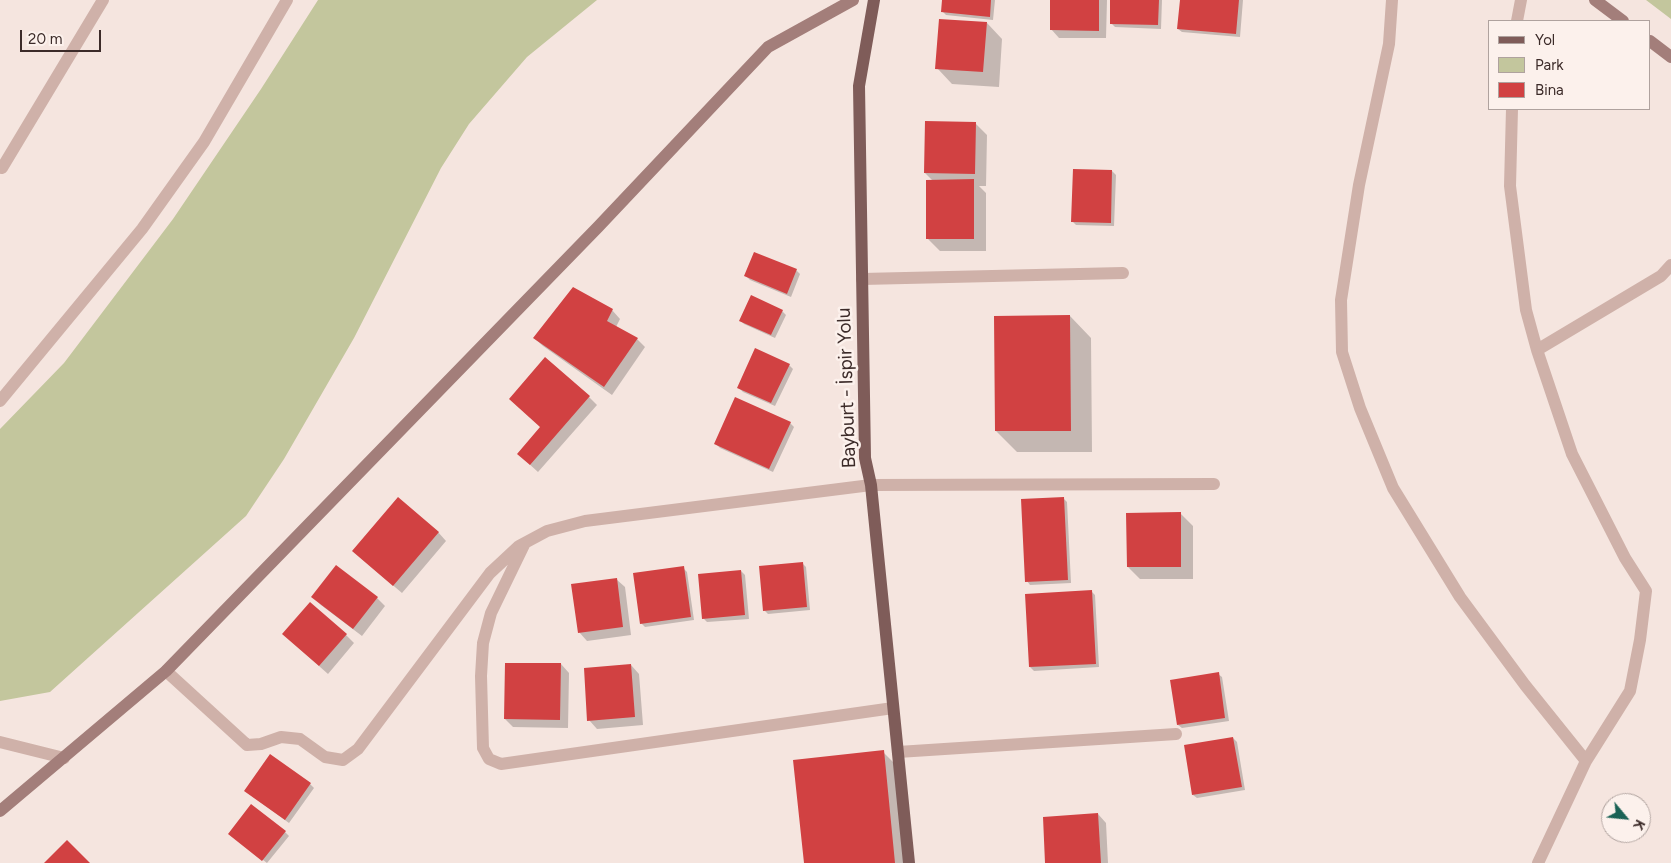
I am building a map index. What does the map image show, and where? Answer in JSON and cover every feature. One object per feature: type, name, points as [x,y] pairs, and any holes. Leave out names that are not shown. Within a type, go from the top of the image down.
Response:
[{"type":"main road","points":[[0,811],[166,672],[598,227],[768,47],[853,0]]},
{"type":"main road","name":"Bayburt - İspir Yolu","points":[[874,0],[858,86],[865,458],[871,485],[909,863]]},
{"type":"main road","points":[[1595,0],[1623,20]]},
{"type":"main road","points":[[1651,42],[1671,57]]},
{"type":"street","points":[[2,168],[103,0]]},
{"type":"street","points":[[0,401],[148,221],[204,142],[286,0]]},
{"type":"street","points":[[1392,0],[1388,44],[1359,186],[1341,300],[1342,352],[1360,408],[1393,488],[1460,597],[1524,685],[1586,761]]},
{"type":"street","points":[[1517,20],[1521,0]]},
{"type":"street","points":[[1512,110],[1510,186],[1526,310],[1537,350],[1572,454],[1625,558],[1646,591],[1640,640],[1630,691],[1586,761],[1538,863]]},
{"type":"street","points":[[1537,350],[1661,276],[1671,265]]},
{"type":"street","points":[[862,279],[1123,273]]},
{"type":"street","points":[[166,672],[247,744],[261,744],[281,737],[300,739],[325,757],[343,760],[358,749],[490,573],[519,546],[547,531],[585,521],[871,485],[1214,484]]},
{"type":"street","points":[[525,542],[491,614],[483,643],[481,676],[483,748],[489,759],[501,764],[893,708]]},
{"type":"street","points":[[898,752],[1176,734]]},
{"type":"street","points":[[0,742],[64,758]]},
{"type":"green space","points":[[318,0],[597,0],[527,57],[469,124],[441,168],[354,338],[284,459],[246,516],[50,692],[0,701],[0,429],[64,363],[173,219],[261,89]]},
{"type":"green space","points":[[1646,0],[1671,0],[1671,19]]},
{"type":"building","points":[[942,0],[991,0],[990,17],[941,12]]},
{"type":"building","points":[[1050,0],[1099,0],[1099,31],[1050,30]]},
{"type":"building","points":[[1110,0],[1159,0],[1158,25],[1110,24]]},
{"type":"building","points":[[1180,0],[1239,0],[1236,34],[1177,29]]},
{"type":"building","points":[[939,19],[987,22],[983,72],[935,69]]},
{"type":"building","points":[[925,121],[976,122],[975,174],[924,173]]},
{"type":"building","points":[[1073,169],[1112,170],[1111,223],[1071,222]]},
{"type":"building","points":[[974,179],[974,239],[926,239],[926,180]]},
{"type":"building","points":[[754,252],[797,269],[787,294],[744,276]]},
{"type":"building","points":[[573,287],[613,309],[607,321],[638,338],[604,387],[533,338]]},
{"type":"building","points":[[751,295],[783,310],[771,335],[739,321]]},
{"type":"building","points":[[1070,315],[1071,431],[995,431],[994,316]]},
{"type":"building","points":[[755,348],[790,364],[771,403],[737,388]]},
{"type":"building","points":[[545,357],[590,396],[530,465],[517,454],[540,427],[509,399]]},
{"type":"building","points":[[735,397],[791,422],[769,469],[714,444]]},
{"type":"building","points":[[398,497],[439,532],[393,586],[352,551]]},
{"type":"building","points":[[1064,497],[1068,580],[1025,582],[1021,499]]},
{"type":"building","points":[[1181,512],[1181,567],[1127,567],[1126,513]]},
{"type":"building","points":[[803,562],[807,607],[763,611],[759,566]]},
{"type":"building","points":[[336,565],[378,597],[353,629],[311,597]]},
{"type":"building","points":[[684,566],[691,617],[640,624],[633,573]]},
{"type":"building","points":[[741,570],[745,615],[702,619],[698,574]]},
{"type":"building","points":[[617,578],[623,627],[578,633],[571,584]]},
{"type":"building","points":[[1092,590],[1096,664],[1029,667],[1025,594]]},
{"type":"building","points":[[310,602],[347,634],[319,666],[282,634]]},
{"type":"building","points":[[505,663],[561,663],[560,720],[504,719]]},
{"type":"building","points":[[631,664],[635,717],[587,721],[584,668]]},
{"type":"building","points":[[1219,672],[1225,718],[1177,725],[1170,680]]},
{"type":"building","points":[[1233,737],[1242,787],[1192,795],[1184,745]]},
{"type":"building","points":[[884,750],[895,863],[804,863],[793,760]]},
{"type":"building","points":[[270,754],[311,783],[285,820],[244,791]]},
{"type":"building","points":[[251,804],[286,831],[262,861],[228,834]]},
{"type":"building","points":[[1098,813],[1101,863],[1045,863],[1043,817]]},
{"type":"building","points":[[67,840],[90,863],[44,863]]}]
